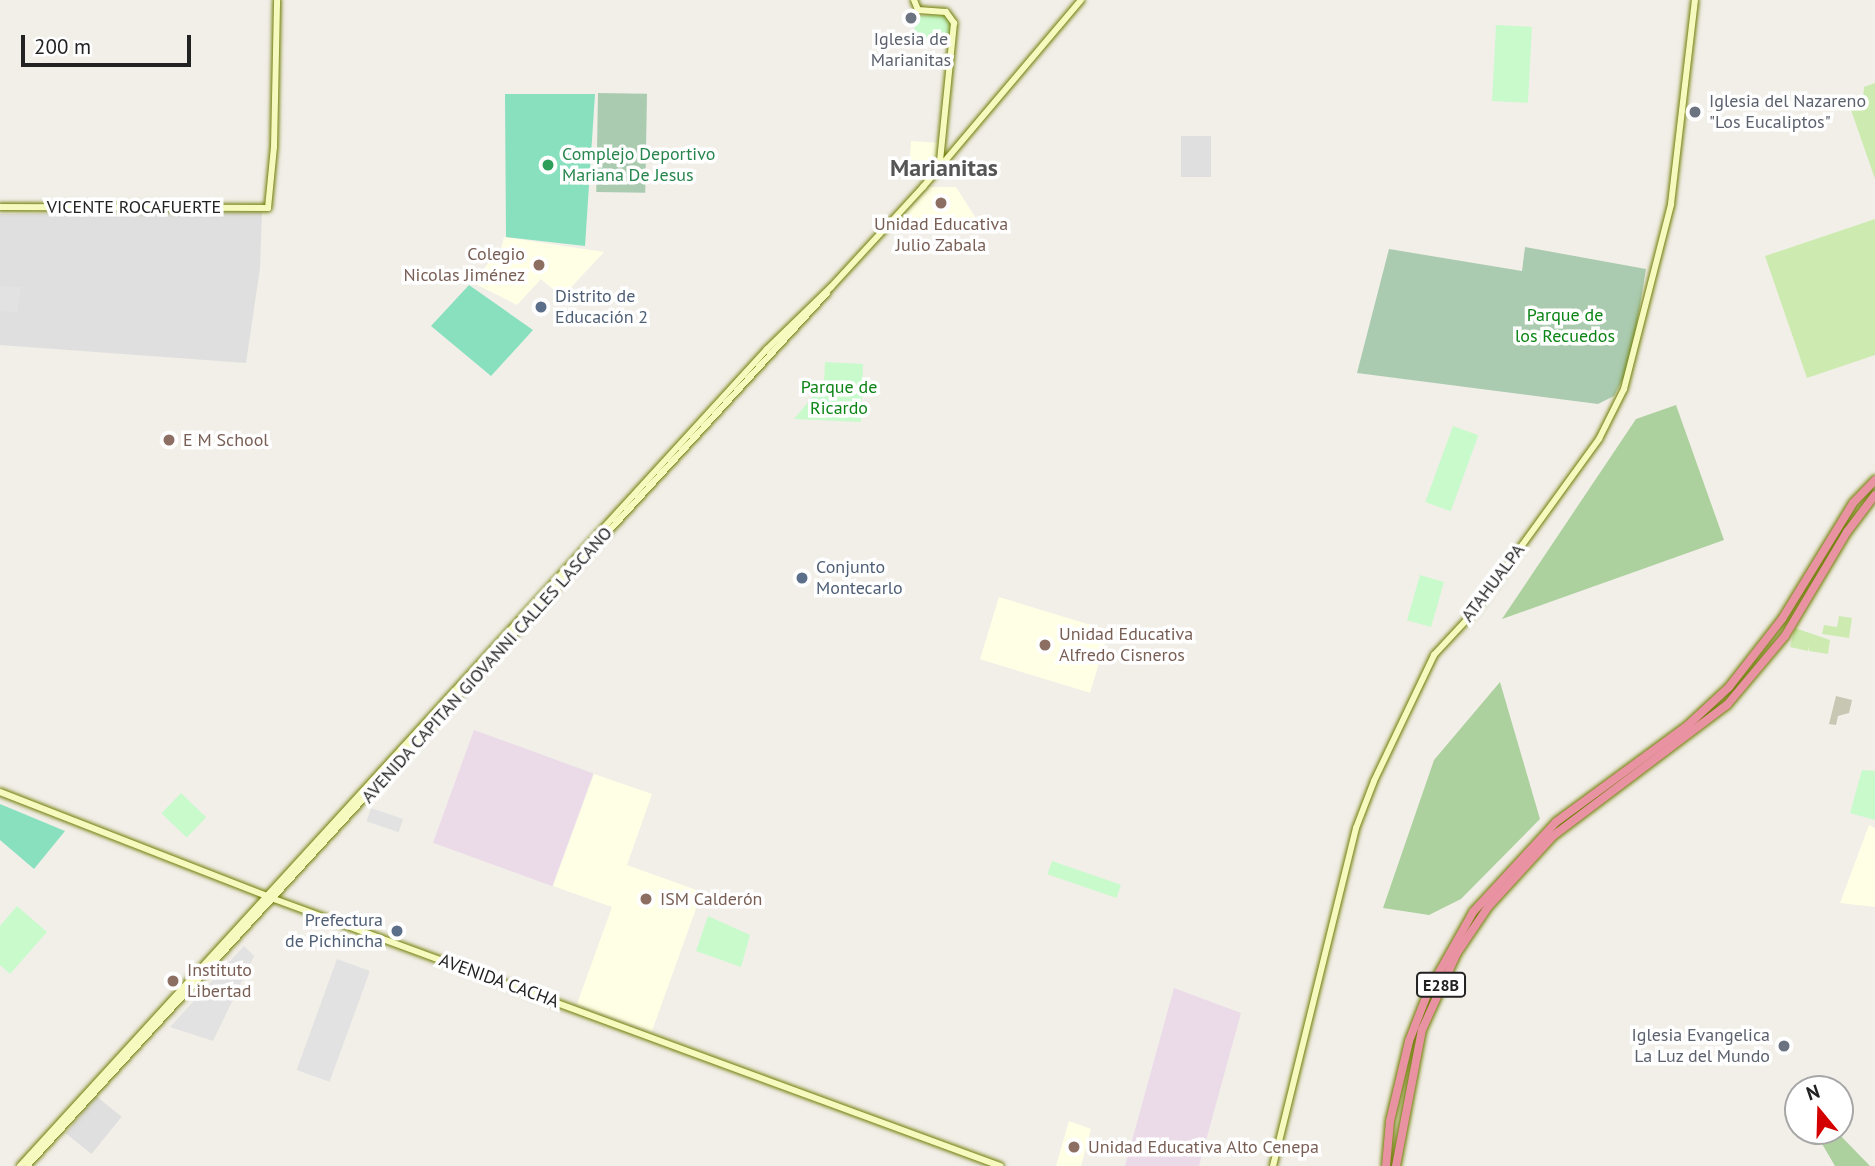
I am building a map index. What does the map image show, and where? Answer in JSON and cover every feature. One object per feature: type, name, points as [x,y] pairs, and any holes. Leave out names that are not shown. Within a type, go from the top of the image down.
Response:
[{"type":"highway","name":"E28B","points":[[1385,1166],[1393,1109],[1409,1041],[1427,992],[1473,912],[1556,822],[1688,725],[1729,687],[1782,619],[1853,503],[1875,480]]},
{"type":"highway","name":"E28B","points":[[1396,1166],[1422,1030],[1458,953],[1488,907],[1553,836],[1727,705],[1785,636],[1847,532],[1875,495]]},
{"type":"street","name":"VICENTE ROCAFUERTE","points":[[0,207],[268,208],[274,147],[277,0]]},
{"type":"street","points":[[914,0],[918,10],[946,12],[954,23],[940,163]]},
{"type":"street","points":[[27,1166],[760,356],[831,288],[1081,0]]},
{"type":"street","name":"ATAHUALPA","points":[[1273,1166],[1340,888],[1374,781],[1434,655],[1473,613],[1602,435],[1624,389],[1671,204],[1695,0]]},
{"type":"street","points":[[942,143],[954,147]]},
{"type":"street","name":"AVENIDA CAPITAN GIOVANNI CALLES LASCANO","points":[[271,897],[831,288]]},
{"type":"street","name":"AVENIDA CACHA","points":[[0,792],[271,897],[1000,1166]]},
{"type":"street","points":[[20,1166],[271,897]]},
{"type":"shaded area","points":[[1181,136],[1211,136],[1211,177],[1181,177]]},
{"type":"shaded area","points":[[911,141],[937,143],[936,162],[910,160]]},
{"type":"shaded area","name":"Unidad Educativa Julio Zabala","points":[[930,187],[956,187],[977,220],[902,218]]},
{"type":"shaded area","points":[[262,212],[260,268],[246,363],[0,345],[0,214]]},
{"type":"shaded area","name":"Colegio Nicolas Jiménez","points":[[504,237],[604,252],[562,297],[541,279],[517,305],[472,282],[501,249]]},
{"type":"shaded area","points":[[0,286],[21,287],[17,312],[0,311]]},
{"type":"shaded area","name":"Unidad Educativa Alfredo Cisneros","points":[[999,597],[1109,631],[1090,693],[980,659]]},
{"type":"shaded area","points":[[1836,696],[1852,700],[1849,713],[1838,716],[1836,725],[1829,724]]},
{"type":"shaded area","points":[[474,730],[593,773],[552,886],[433,843]]},
{"type":"shaded area","name":"ISM Calderón","points":[[594,774],[652,794],[627,865],[702,892],[652,1031],[577,1004],[612,907],[553,886]]},
{"type":"shaded area","points":[[371,808],[403,819],[399,832],[366,821]]},
{"type":"shaded area","points":[[1869,825],[1875,828],[1875,907],[1840,903]]},
{"type":"shaded area","points":[[244,946],[254,956],[213,1041],[170,1027]]},
{"type":"shaded area","points":[[337,959],[370,971],[330,1082],[297,1070]]},
{"type":"shaded area","points":[[1174,988],[1241,1013],[1199,1166],[1125,1166]]},
{"type":"shaded area","points":[[96,1096],[122,1117],[91,1154],[66,1133]]},
{"type":"shaded area","name":"Unidad Educativa Alto Cenepa","points":[[1069,1121],[1091,1129],[1081,1166],[1056,1166]]},
{"type":"green space","points":[[941,15],[951,20],[952,41],[914,41],[915,16]]},
{"type":"green space","points":[[1496,25],[1532,27],[1528,103],[1492,101]]},
{"type":"green space","points":[[1875,83],[1875,179],[1850,107],[1854,97],[1863,98],[1864,87]]},
{"type":"green space","points":[[598,93],[647,94],[645,193],[596,192]]},
{"type":"green space","name":"Complejo Deportivo Mariana De Jesus","points":[[505,94],[595,94],[585,246],[506,237]]},
{"type":"green space","points":[[1875,219],[1875,355],[1807,378],[1765,256]]},
{"type":"green space","name":"Parque de los Recuedos","points":[[1525,247],[1646,269],[1630,365],[1614,396],[1598,404],[1357,373],[1389,249],[1522,271]]},
{"type":"green space","points":[[469,285],[533,330],[491,376],[431,326]]},
{"type":"green space","name":"Parque de Ricardo","points":[[825,362],[863,364],[861,422],[794,419],[824,383]]},
{"type":"green space","points":[[1676,405],[1724,540],[1502,619],[1636,419]]},
{"type":"green space","points":[[1453,426],[1478,435],[1451,511],[1425,502]]},
{"type":"green space","points":[[1420,575],[1444,582],[1431,627],[1407,620]]},
{"type":"green space","points":[[1839,616],[1852,618],[1849,638],[1822,634],[1824,625],[1837,627]]},
{"type":"green space","points":[[1795,628],[1830,640],[1828,654],[1809,651],[1809,646],[1808,651],[1790,647]]},
{"type":"green space","points":[[1500,682],[1540,819],[1461,899],[1429,915],[1383,908],[1434,760]]},
{"type":"green space","points":[[1862,770],[1875,771],[1875,820],[1850,813]]},
{"type":"green space","points":[[181,793],[206,817],[187,837],[162,813]]},
{"type":"green space","points":[[0,804],[65,831],[34,869],[0,840]]},
{"type":"green space","points":[[1052,861],[1121,885],[1116,898],[1047,874]]},
{"type":"green space","points":[[17,906],[47,932],[10,974],[0,965],[0,926]]},
{"type":"green space","points":[[708,916],[750,935],[741,967],[696,951]]},
{"type":"green space","points":[[1823,1145],[1850,1145],[1870,1166],[1835,1166]]},
{"type":"place","name":"Iglesia de Marianitas","points":[[911,18]]},
{"type":"place","name":"Iglesia del Nazareno \"Los Eucaliptos\"","points":[[1695,112]]},
{"type":"place","name":"Complejo Deportivo Mariana De Jesus","points":[[548,165]]},
{"type":"place","name":"Unidad Educativa Julio Zabala","points":[[941,203]]},
{"type":"place","name":"Colegio Nicolas Jiménez","points":[[539,265]]},
{"type":"place","name":"Distrito de Educación 2","points":[[541,307]]},
{"type":"place","name":"E M School","points":[[169,440]]},
{"type":"place","name":"Conjunto Montecarlo","points":[[802,578]]},
{"type":"place","name":"Unidad Educativa Alfredo Cisneros","points":[[1045,645]]},
{"type":"place","name":"ISM Calderón","points":[[646,899]]},
{"type":"place","name":"Prefectura de Pichincha","points":[[397,931]]},
{"type":"place","name":"Instituto Libertad","points":[[173,981]]},
{"type":"place","name":"Iglesia Evangelica La Luz del Mundo","points":[[1784,1046]]},
{"type":"place","name":"Unidad Educativa Alto Cenepa","points":[[1074,1147]]},
{"type":"district","name":"Marianitas","points":[[944,168]]}]
